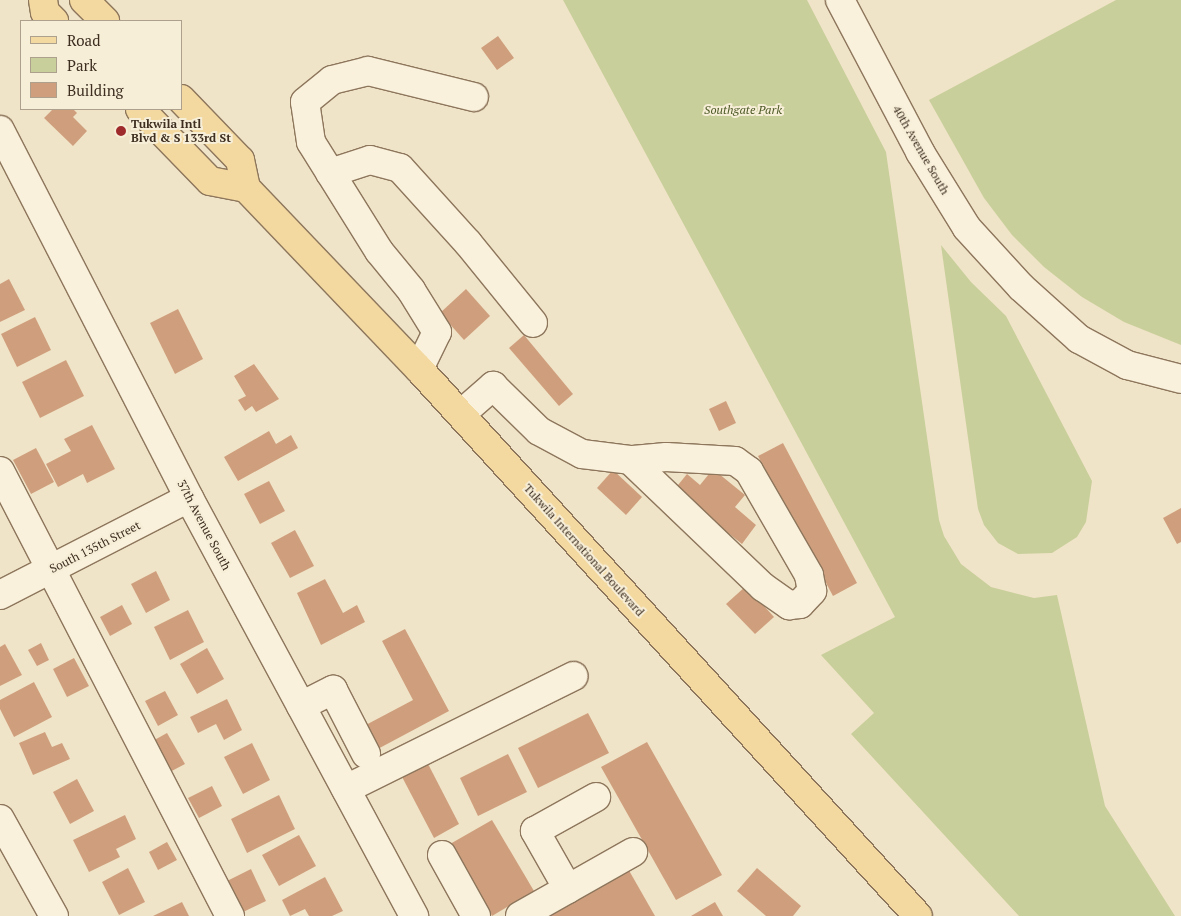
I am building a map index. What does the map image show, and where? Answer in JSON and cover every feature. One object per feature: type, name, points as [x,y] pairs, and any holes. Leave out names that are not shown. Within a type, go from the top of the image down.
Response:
[{"type":"main road","points":[[43,0],[45,12],[53,20]]},
{"type":"main road","points":[[84,0],[104,20]]},
{"type":"main road","points":[[141,110],[210,181],[246,188],[240,160],[182,100]]},
{"type":"main road","name":"Tukwila International Boulevard","points":[[246,188],[420,369],[918,916]]},
{"type":"street","name":"40th Avenue South","points":[[840,0],[920,152],[967,228],[1021,287],[1079,339],[1127,365],[1181,379]]},
{"type":"street","points":[[420,369],[437,332],[411,290],[379,251],[310,142],[305,102],[332,80],[368,71],[474,96]]},
{"type":"street","name":"37th Avenue South","points":[[0,130],[189,498],[414,916]]},
{"type":"street","points":[[330,173],[370,160],[400,168],[468,243],[533,323]]},
{"type":"street","points":[[461,414],[493,386],[548,435],[582,454],[630,460],[666,458],[735,461],[749,471],[809,575],[812,590],[800,604],[789,605],[763,587],[630,460]]},
{"type":"street","points":[[0,471],[230,916]]},
{"type":"street","name":"South 135th Street","points":[[0,595],[189,498]]},
{"type":"street","points":[[346,789],[574,676]]},
{"type":"street","points":[[301,706],[333,690],[366,754]]},
{"type":"street","points":[[568,889],[536,831],[596,797]]},
{"type":"street","points":[[0,819],[54,916]]},
{"type":"street","points":[[520,916],[633,852]]},
{"type":"street","points":[[442,855],[476,916]]},
{"type":"green space","name":"Southgate Park","points":[[563,0],[807,0],[886,152],[939,520],[944,536],[961,564],[991,587],[1034,598],[1057,595],[1105,806],[1175,916],[1019,916],[851,734],[874,713],[821,655],[895,617]]},
{"type":"green space","points":[[1116,0],[1181,0],[1181,345],[1124,322],[1082,297],[1044,267],[1012,235],[984,198],[929,100]]},
{"type":"green space","points":[[941,245],[971,282],[1006,316],[1092,481],[1086,522],[1077,537],[1052,553],[1018,554],[998,543],[984,525],[978,509]]},
{"type":"building","points":[[498,36],[514,58],[497,70],[481,48]]},
{"type":"building","points":[[52,110],[74,110],[77,113],[73,117],[87,131],[73,146],[44,118]]},
{"type":"building","points":[[9,279],[25,310],[0,322],[0,284]]},
{"type":"building","points":[[466,289],[490,316],[464,340],[440,313]]},
{"type":"building","points":[[178,309],[203,359],[175,374],[150,323]]},
{"type":"building","points":[[35,317],[51,350],[17,367],[1,334]]},
{"type":"building","points":[[524,335],[573,394],[559,406],[509,348]]},
{"type":"building","points":[[66,360],[84,396],[40,418],[22,382]]},
{"type":"building","points":[[254,364],[279,399],[256,412],[252,406],[245,411],[238,400],[246,396],[234,376]]},
{"type":"building","points":[[726,401],[736,423],[719,431],[709,409]]},
{"type":"building","points":[[92,425],[115,469],[87,483],[83,474],[58,487],[46,464],[71,451],[64,439]]},
{"type":"building","points":[[269,431],[276,444],[291,435],[298,448],[238,481],[224,457]]},
{"type":"building","points":[[783,443],[857,583],[833,596],[758,456]]},
{"type":"building","points":[[36,448],[54,482],[31,494],[13,460]]},
{"type":"building","points":[[713,469],[745,495],[735,507],[756,525],[742,544],[674,490],[687,474],[700,485]]},
{"type":"building","points":[[613,470],[642,497],[626,515],[597,488]]},
{"type":"building","points":[[269,481],[285,511],[260,524],[244,494]]},
{"type":"building","points":[[1181,508],[1181,542],[1177,544],[1163,518]]},
{"type":"building","points":[[295,530],[314,566],[290,578],[271,543]]},
{"type":"building","points":[[156,571],[170,600],[146,613],[131,584]]},
{"type":"building","points":[[325,579],[343,613],[357,605],[365,622],[321,645],[297,593]]},
{"type":"building","points":[[746,586],[774,617],[755,634],[726,604]]},
{"type":"building","points":[[122,605],[132,624],[110,636],[100,617]]},
{"type":"building","points":[[188,610],[204,642],[170,660],[154,627]]},
{"type":"building","points":[[405,629],[449,711],[374,751],[362,727],[413,700],[382,641]]},
{"type":"building","points":[[41,643],[49,660],[37,666],[28,650]]},
{"type":"building","points":[[5,644],[22,675],[0,686],[0,647]]},
{"type":"building","points":[[207,648],[224,679],[197,694],[180,664]]},
{"type":"building","points":[[74,658],[89,686],[67,697],[53,669]]},
{"type":"building","points":[[34,682],[52,717],[14,737],[0,709],[0,700]]},
{"type":"building","points":[[165,691],[178,715],[158,726],[145,701]]},
{"type":"building","points":[[227,699],[242,730],[224,740],[216,724],[198,733],[190,717]]},
{"type":"building","points":[[588,713],[609,753],[538,788],[518,748]]},
{"type":"building","points":[[45,732],[52,747],[62,743],[70,759],[33,775],[19,743]]},
{"type":"building","points":[[167,733],[185,764],[166,774],[149,743]]},
{"type":"building","points":[[647,742],[722,875],[676,900],[601,767]]},
{"type":"building","points":[[252,743],[270,780],[243,794],[224,757]]},
{"type":"building","points":[[508,754],[527,792],[478,816],[460,778]]},
{"type":"building","points":[[426,760],[459,824],[434,838],[400,773]]},
{"type":"building","points":[[77,779],[94,811],[70,824],[53,792]]},
{"type":"building","points":[[212,786],[222,806],[199,818],[188,798]]},
{"type":"building","points":[[279,795],[295,829],[247,853],[231,819]]},
{"type":"building","points":[[125,815],[136,839],[116,849],[120,857],[89,872],[73,840]]},
{"type":"building","points":[[492,820],[534,891],[492,916],[450,844]]},
{"type":"building","points":[[299,835],[316,866],[279,886],[262,855]]},
{"type":"building","points":[[167,842],[177,860],[158,870],[149,852]]},
{"type":"building","points":[[627,867],[655,916],[539,916]]},
{"type":"building","points":[[128,868],[145,902],[119,915],[102,882]]},
{"type":"building","points":[[757,868],[801,906],[793,916],[766,916],[737,891]]},
{"type":"building","points":[[251,869],[266,901],[239,914],[223,883]]},
{"type":"building","points":[[325,877],[343,911],[332,916],[309,916],[305,909],[290,916],[282,900]]},
{"type":"building","points":[[182,902],[189,916],[153,916]]},
{"type":"building","points":[[715,902],[723,916],[691,916]]},
{"type":"place","name":"Tukwila Intl Blvd & S 133rd St","points":[[121,131]]}]
